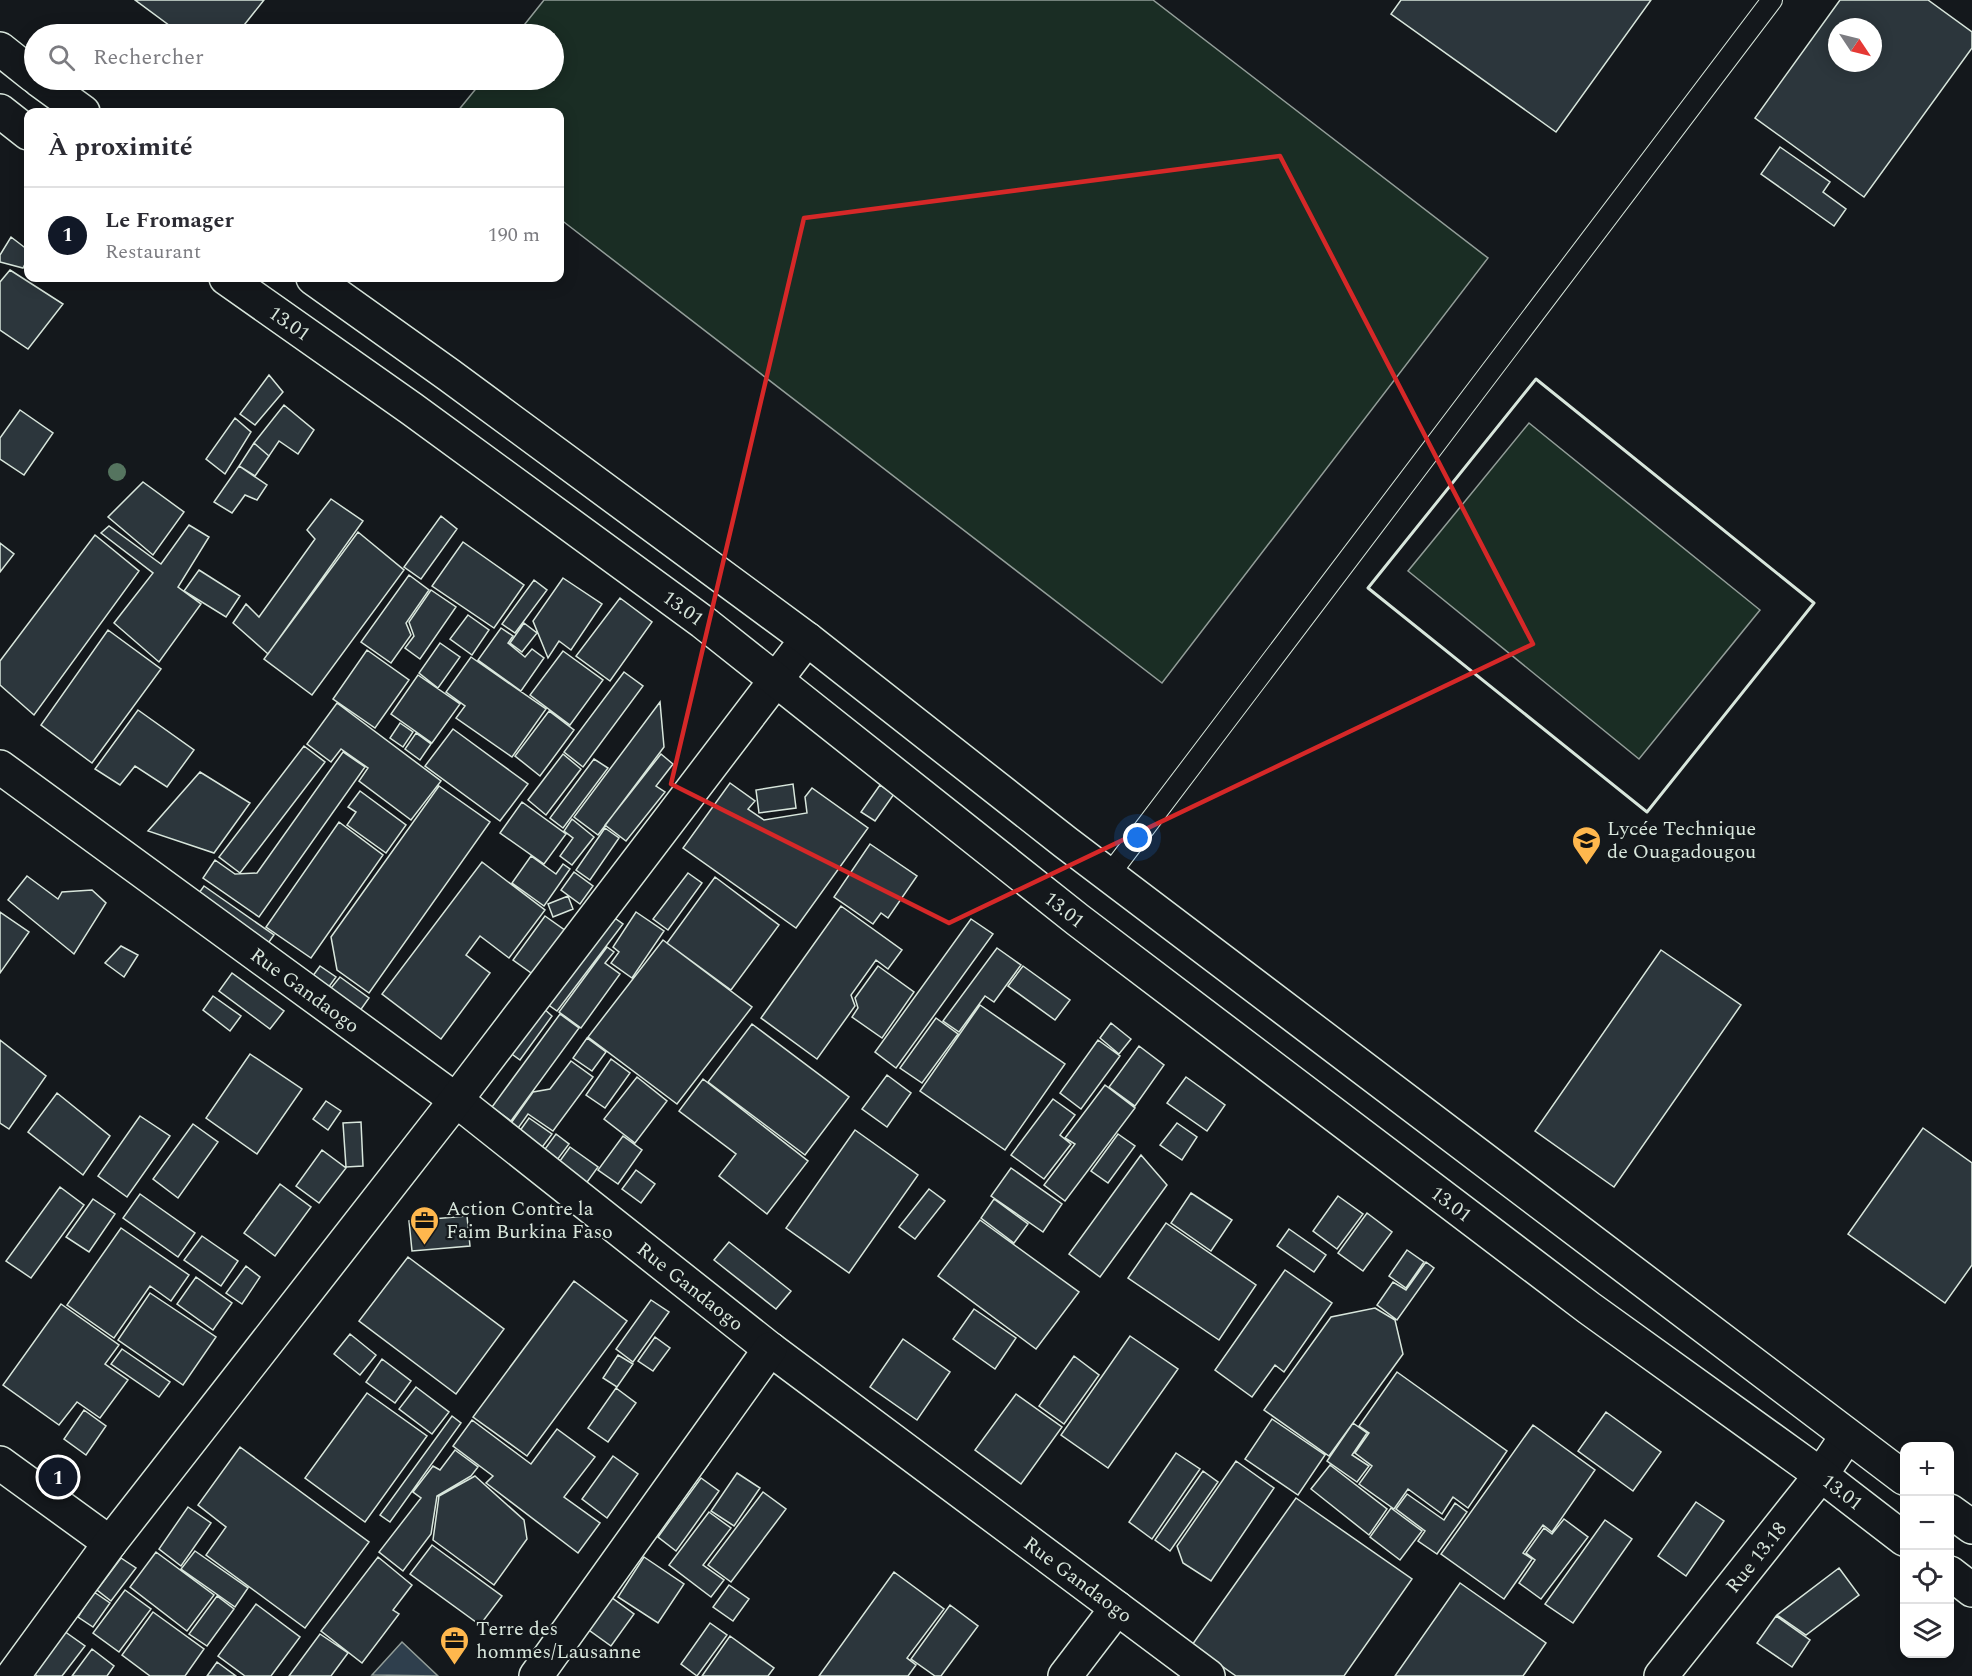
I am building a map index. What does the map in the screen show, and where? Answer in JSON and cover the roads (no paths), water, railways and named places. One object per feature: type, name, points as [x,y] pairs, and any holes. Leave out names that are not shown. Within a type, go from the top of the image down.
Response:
[{"type":"street","points":[[0,49],[24,68]]},
{"type":"street","points":[[53,90],[78,108]]},
{"type":"street","points":[[0,111],[24,130]]},
{"type":"street","name":"13.01","points":[[232,282],[412,409],[703,622],[1116,949],[1589,1308],[1821,1475],[1900,1535]]},
{"type":"street","points":[[319,282],[459,382],[807,639],[1109,875],[1900,1474]]},
{"type":"street","points":[[13,1676],[110,1543],[456,1100],[807,639]]},
{"type":"street","name":"Rue Gandaogo","points":[[0,767],[456,1100],[770,1349],[1208,1676]]},
{"type":"street","points":[[536,1676],[770,1349]]},
{"type":"street","name":"Rue 13.18","points":[[1661,1676],[1821,1475],[1847,1436]]},
{"type":"street","points":[[0,1463],[110,1543]]},
{"type":"street","points":[[1954,1514],[1972,1527]]},
{"type":"street","points":[[1954,1576],[1972,1590]]},
{"type":"street","points":[[1065,1676],[1117,1608]]},
{"type":"lane","points":[[1109,875],[1772,0]]},
{"type":"water","points":[[402,1642],[438,1676],[372,1675]]},
{"type":"place","name":"Lycée Technique de Ouagadougou","points":[[1586,866]]},
{"type":"place","name":"Action Contre la Faim Burkina Faso","points":[[425,1246]]},
{"type":"place","name":"Le Fromager","points":[[58,1477]]},
{"type":"place","name":"Terre des hommes/Lausanne","points":[[455,1666]]}]
